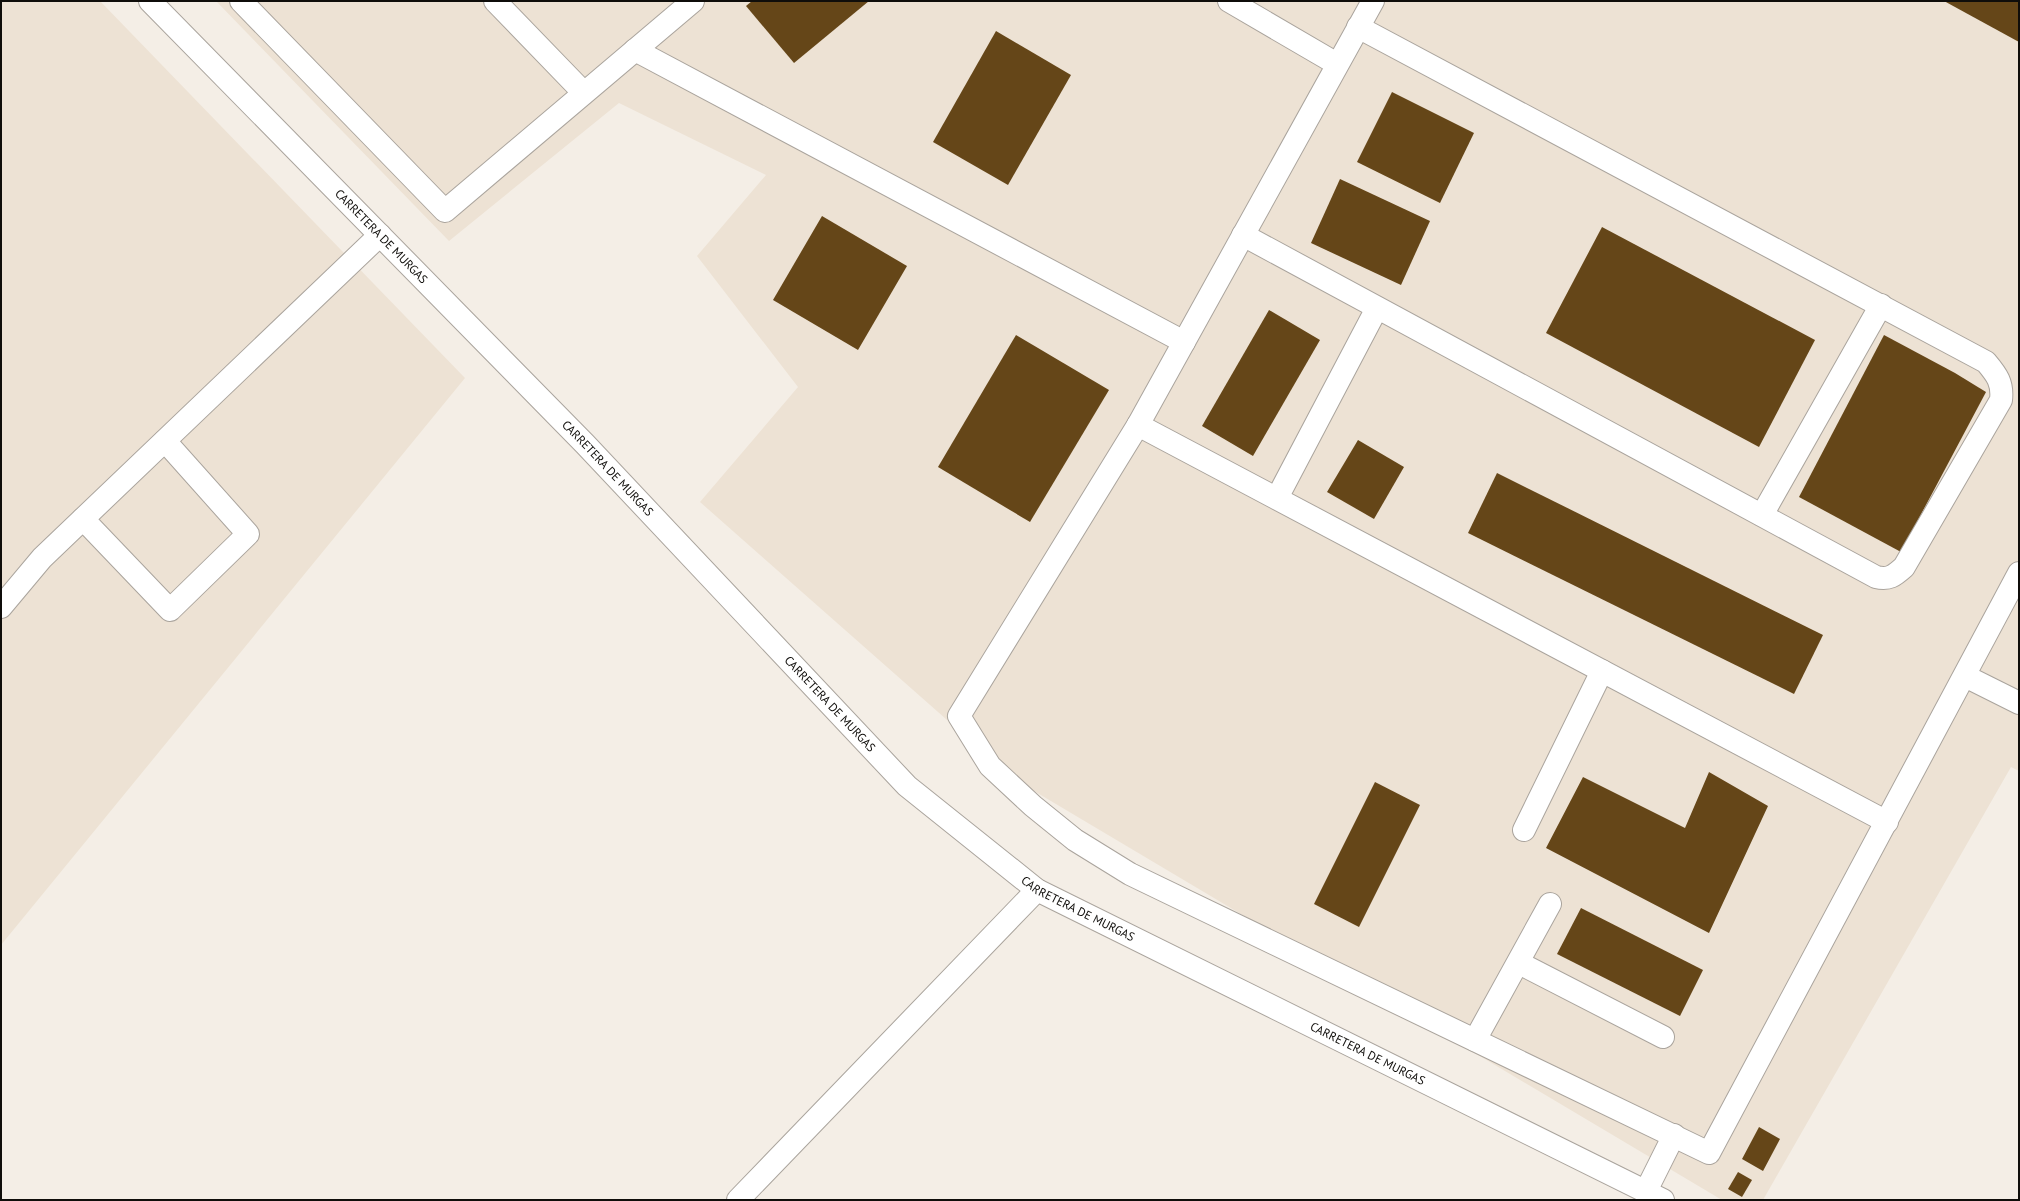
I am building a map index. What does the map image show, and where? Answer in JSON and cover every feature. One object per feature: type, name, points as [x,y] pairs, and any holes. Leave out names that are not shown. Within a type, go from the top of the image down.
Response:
[{"type":"street","name":"CARRETERA DE MURGAS","points":[[150,1],[585,444],[907,786],[1037,890],[1655,1196]]},
{"type":"street","points":[[241,1],[445,211],[583,92],[694,1]]},
{"type":"street","points":[[495,1],[583,92]]},
{"type":"street","points":[[1229,1],[1337,64]]},
{"type":"street","points":[[1373,1],[1138,425],[959,716],[990,766],[1033,806],[1075,840],[1130,874],[1709,1153],[2019,573]]},
{"type":"street","points":[[1243,235],[1876,577],[1885,579],[1894,576],[1904,567],[2001,400],[2002,389],[1998,376],[1986,362],[1358,27]]},
{"type":"street","points":[[635,50],[1184,342]]},
{"type":"street","points":[[1,607],[42,558],[380,235]]},
{"type":"street","points":[[1762,515],[1881,305]]},
{"type":"street","points":[[1277,498],[1377,308]]},
{"type":"street","points":[[1138,425],[1887,822]]},
{"type":"street","points":[[83,519],[170,610],[248,534],[165,441]]},
{"type":"street","points":[[1524,830],[1602,671]]},
{"type":"street","points":[[1965,676],[2019,703]]},
{"type":"street","points":[[738,1200],[1037,890]]},
{"type":"street","points":[[1475,1040],[1550,904]]},
{"type":"street","points":[[1518,963],[1663,1037]]},
{"type":"street","points":[[1655,1196],[1674,1135]]},
{"type":"shaded area","points":[[1,1],[100,1],[465,378],[1,945]]},
{"type":"shaded area","points":[[216,1],[2019,1],[2019,771],[2011,767],[1763,1200],[1722,1200],[1014,779],[700,502],[798,387],[697,256],[766,175],[619,103],[449,241]]},
{"type":"building","points":[[752,1],[869,1],[794,63],[746,6]]},
{"type":"building","points":[[1944,1],[2019,1],[2019,42]]},
{"type":"building","points":[[996,31],[1071,75],[1008,185],[933,142]]},
{"type":"building","points":[[1392,92],[1474,133],[1440,203],[1357,162]]},
{"type":"building","points":[[1340,179],[1430,221],[1401,285],[1311,243]]},
{"type":"building","points":[[822,216],[907,266],[858,350],[773,300]]},
{"type":"building","points":[[1602,227],[1815,340],[1759,447],[1546,333]]},
{"type":"building","points":[[1269,310],[1320,340],[1253,456],[1202,426]]},
{"type":"building","points":[[1016,335],[1109,390],[1030,522],[938,467]]},
{"type":"building","points":[[1884,335],[1955,373],[1986,392],[1901,552],[1799,497]]},
{"type":"building","points":[[1358,440],[1404,467],[1374,519],[1327,492]]},
{"type":"building","points":[[1497,473],[1823,635],[1794,694],[1468,533]]},
{"type":"building","points":[[1709,772],[1768,806],[1709,933],[1546,848],[1583,777],[1685,828]]},
{"type":"building","points":[[1375,782],[1420,805],[1359,927],[1314,904]]},
{"type":"building","points":[[1581,908],[1703,970],[1680,1016],[1557,954]]},
{"type":"building","points":[[1759,1127],[1780,1139],[1763,1171],[1742,1159]]},
{"type":"building","points":[[1738,1172],[1752,1180],[1742,1197],[1728,1189]]}]
